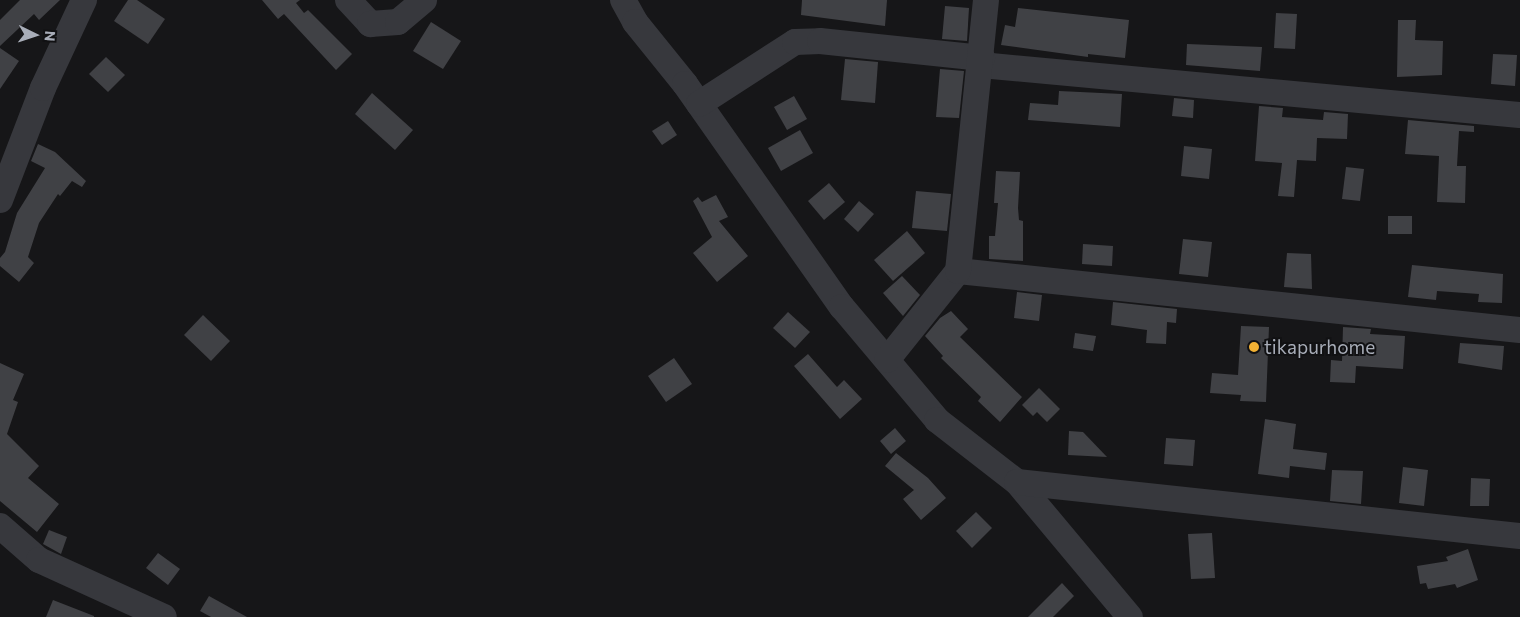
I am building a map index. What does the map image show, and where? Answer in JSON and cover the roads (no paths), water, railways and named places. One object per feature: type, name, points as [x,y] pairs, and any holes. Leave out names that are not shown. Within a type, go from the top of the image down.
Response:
[{"type":"street","points":[[0,200],[43,88],[84,0]]},
{"type":"street","points":[[348,0],[370,24],[398,22],[424,0]]},
{"type":"street","points":[[623,0],[635,22],[699,104],[842,307],[937,420],[1017,482],[1130,617]]},
{"type":"street","points":[[887,360],[958,271],[982,62],[986,0]]},
{"type":"street","points":[[699,104],[795,42],[820,41],[982,62],[1520,115]]},
{"type":"street","points":[[958,271],[1520,330]]},
{"type":"street","points":[[1017,482],[1520,536]]},
{"type":"street","points":[[0,526],[39,560],[164,617]]},
{"type":"place","name":"tikapurhome","points":[[1254,347]]}]
